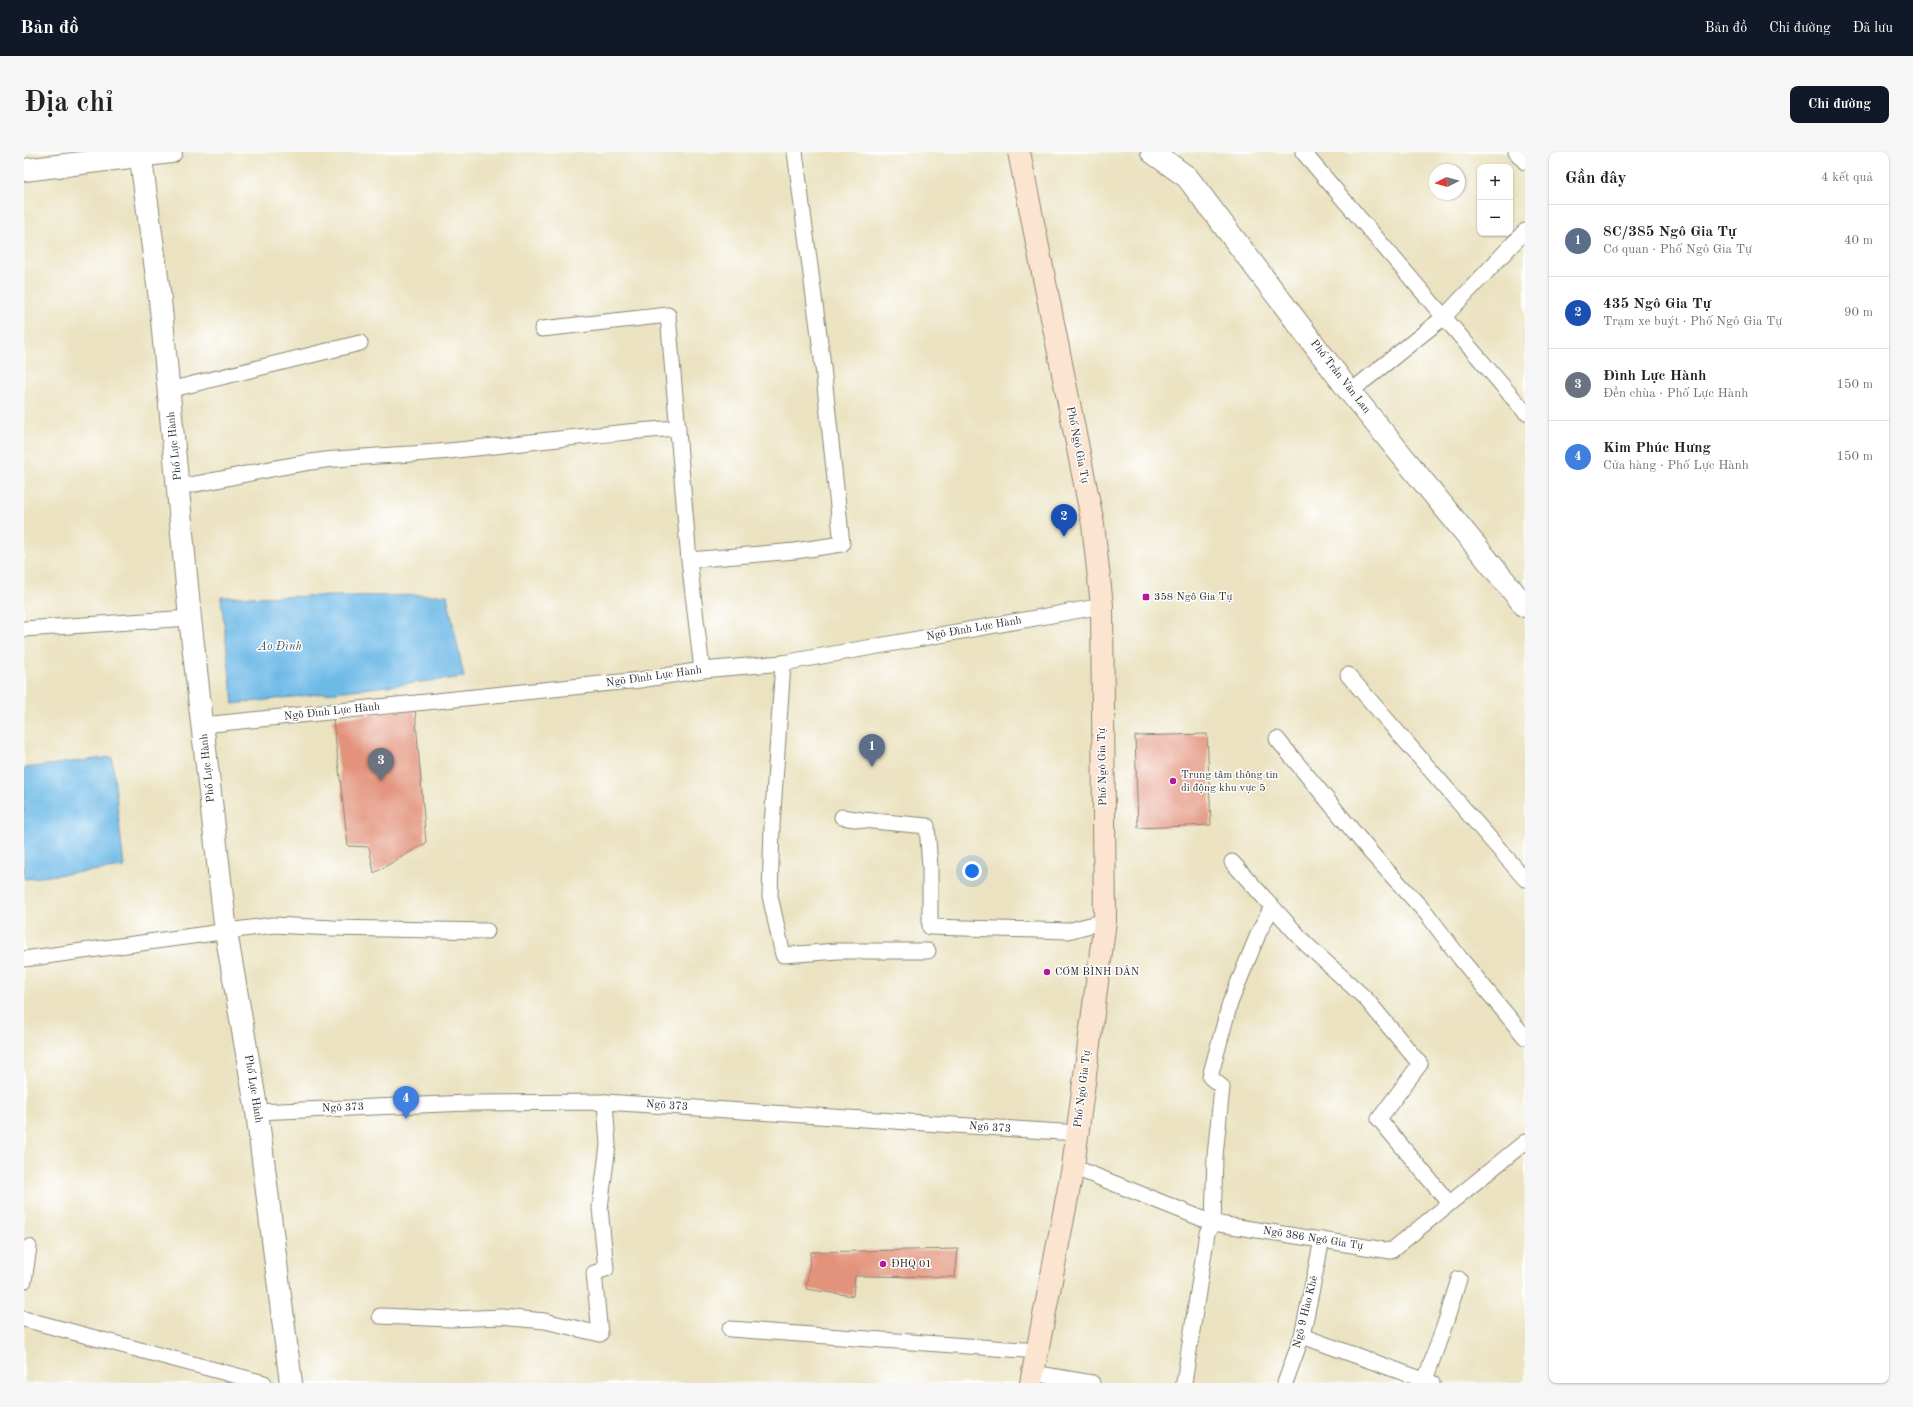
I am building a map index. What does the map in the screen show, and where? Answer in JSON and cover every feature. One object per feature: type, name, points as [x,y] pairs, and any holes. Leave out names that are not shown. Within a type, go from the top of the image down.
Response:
[{"type":"main road","name":"Phố Ngô Gia Tự","points":[[1020,152],[1093,524],[1102,606],[1105,921],[1073,1167],[1032,1378]]},
{"type":"street","points":[[24,170],[141,154],[171,152]]},
{"type":"street","name":"Phố Trần Văn Lan","points":[[1152,152],[1187,177],[1350,392],[1525,606]]},
{"type":"street","name":"Phố Lực Hành","points":[[141,154],[160,299],[179,487],[190,618],[226,932],[257,1112],[291,1383]]},
{"type":"lane","points":[[689,560],[795,551],[842,544],[822,358],[795,152]]},
{"type":"lane","points":[[1303,152],[1525,412]]},
{"type":"lane","points":[[1516,152],[1525,162]]},
{"type":"lane","points":[[1350,392],[1444,317],[1525,231]]},
{"type":"lane","points":[[542,329],[668,315],[689,560],[702,670]]},
{"type":"lane","points":[[169,390],[360,343]]},
{"type":"lane","points":[[179,487],[223,480],[273,468],[326,460],[424,453],[614,432],[678,428]]},
{"type":"lane","name":"Ngõ Đình Lực Hành","points":[[203,725],[640,680],[702,670],[783,663],[1102,606]]},
{"type":"lane","points":[[24,629],[190,618]]},
{"type":"lane","points":[[783,663],[773,818],[770,896],[783,955],[838,951],[928,951]]},
{"type":"lane","points":[[1348,675],[1525,879]]},
{"type":"lane","points":[[1277,739],[1372,854],[1427,914],[1460,958],[1525,1037]]},
{"type":"lane","points":[[842,817],[927,826],[930,867],[930,927],[1068,931],[1105,921]]},
{"type":"lane","points":[[1232,862],[1306,944],[1366,999],[1420,1064],[1379,1119],[1449,1203]]},
{"type":"lane","points":[[1184,1383],[1207,1233],[1214,1223],[1215,1156],[1222,1087],[1210,1077],[1230,1003],[1259,932],[1272,907]]},
{"type":"lane","points":[[24,959],[273,926],[487,930]]},
{"type":"lane","points":[[380,1316],[451,1319],[502,1317],[545,1321],[600,1334],[594,1273],[606,1269],[600,1208],[608,1145],[605,1102]]},
{"type":"lane","name":"Ngõ 373","points":[[257,1112],[468,1103],[605,1102],[1077,1134]]},
{"type":"lane","name":"Ngõ 386 Ngô Gia Tự","points":[[1073,1167],[1214,1223],[1391,1251],[1525,1142]]},
{"type":"lane","name":"Ngõ 9 Hào Khê","points":[[1286,1383],[1302,1336],[1322,1240]]},
{"type":"lane","points":[[24,1281],[29,1246]]},
{"type":"lane","points":[[1302,1336],[1427,1382],[1459,1279]]},
{"type":"lane","points":[[24,1319],[264,1383]]},
{"type":"lane","points":[[730,1329],[1038,1351]]},
{"type":"lane","points":[[1032,1378],[1092,1383]]},
{"type":"water","name":"Ao Đình","points":[[447,595],[464,677],[233,704],[221,597]]},
{"type":"water","points":[[112,757],[124,867],[24,879],[24,768]]},
{"type":"building","points":[[415,709],[426,843],[374,873],[369,847],[348,846],[333,719]]},
{"type":"building","name":"Trung tâm thông tin di động khu vực 5","points":[[1207,734],[1211,825],[1138,828],[1135,736]]},
{"type":"building","name":"ĐHQ 01","points":[[958,1249],[955,1277],[855,1276],[853,1296],[806,1289],[811,1252]]},
{"type":"place","name":"435 Ngô Gia Tự","points":[[1064,537]]},
{"type":"place","name":"358 Ngô Gia Tự","points":[[1146,597]]},
{"type":"place","name":"8C/385 Ngô Gia Tự","points":[[872,767]]},
{"type":"place","name":"Đình Lực Hành","points":[[381,781]]},
{"type":"place","name":"Trung tâm thông tin di động khu vực 5","points":[[1173,781]]},
{"type":"place","name":"CƠM BÌNH DÂN","points":[[1047,972]]},
{"type":"place","name":"Kim Phúc Hưng","points":[[406,1119]]},
{"type":"place","name":"ĐHQ 01","points":[[883,1264]]}]
